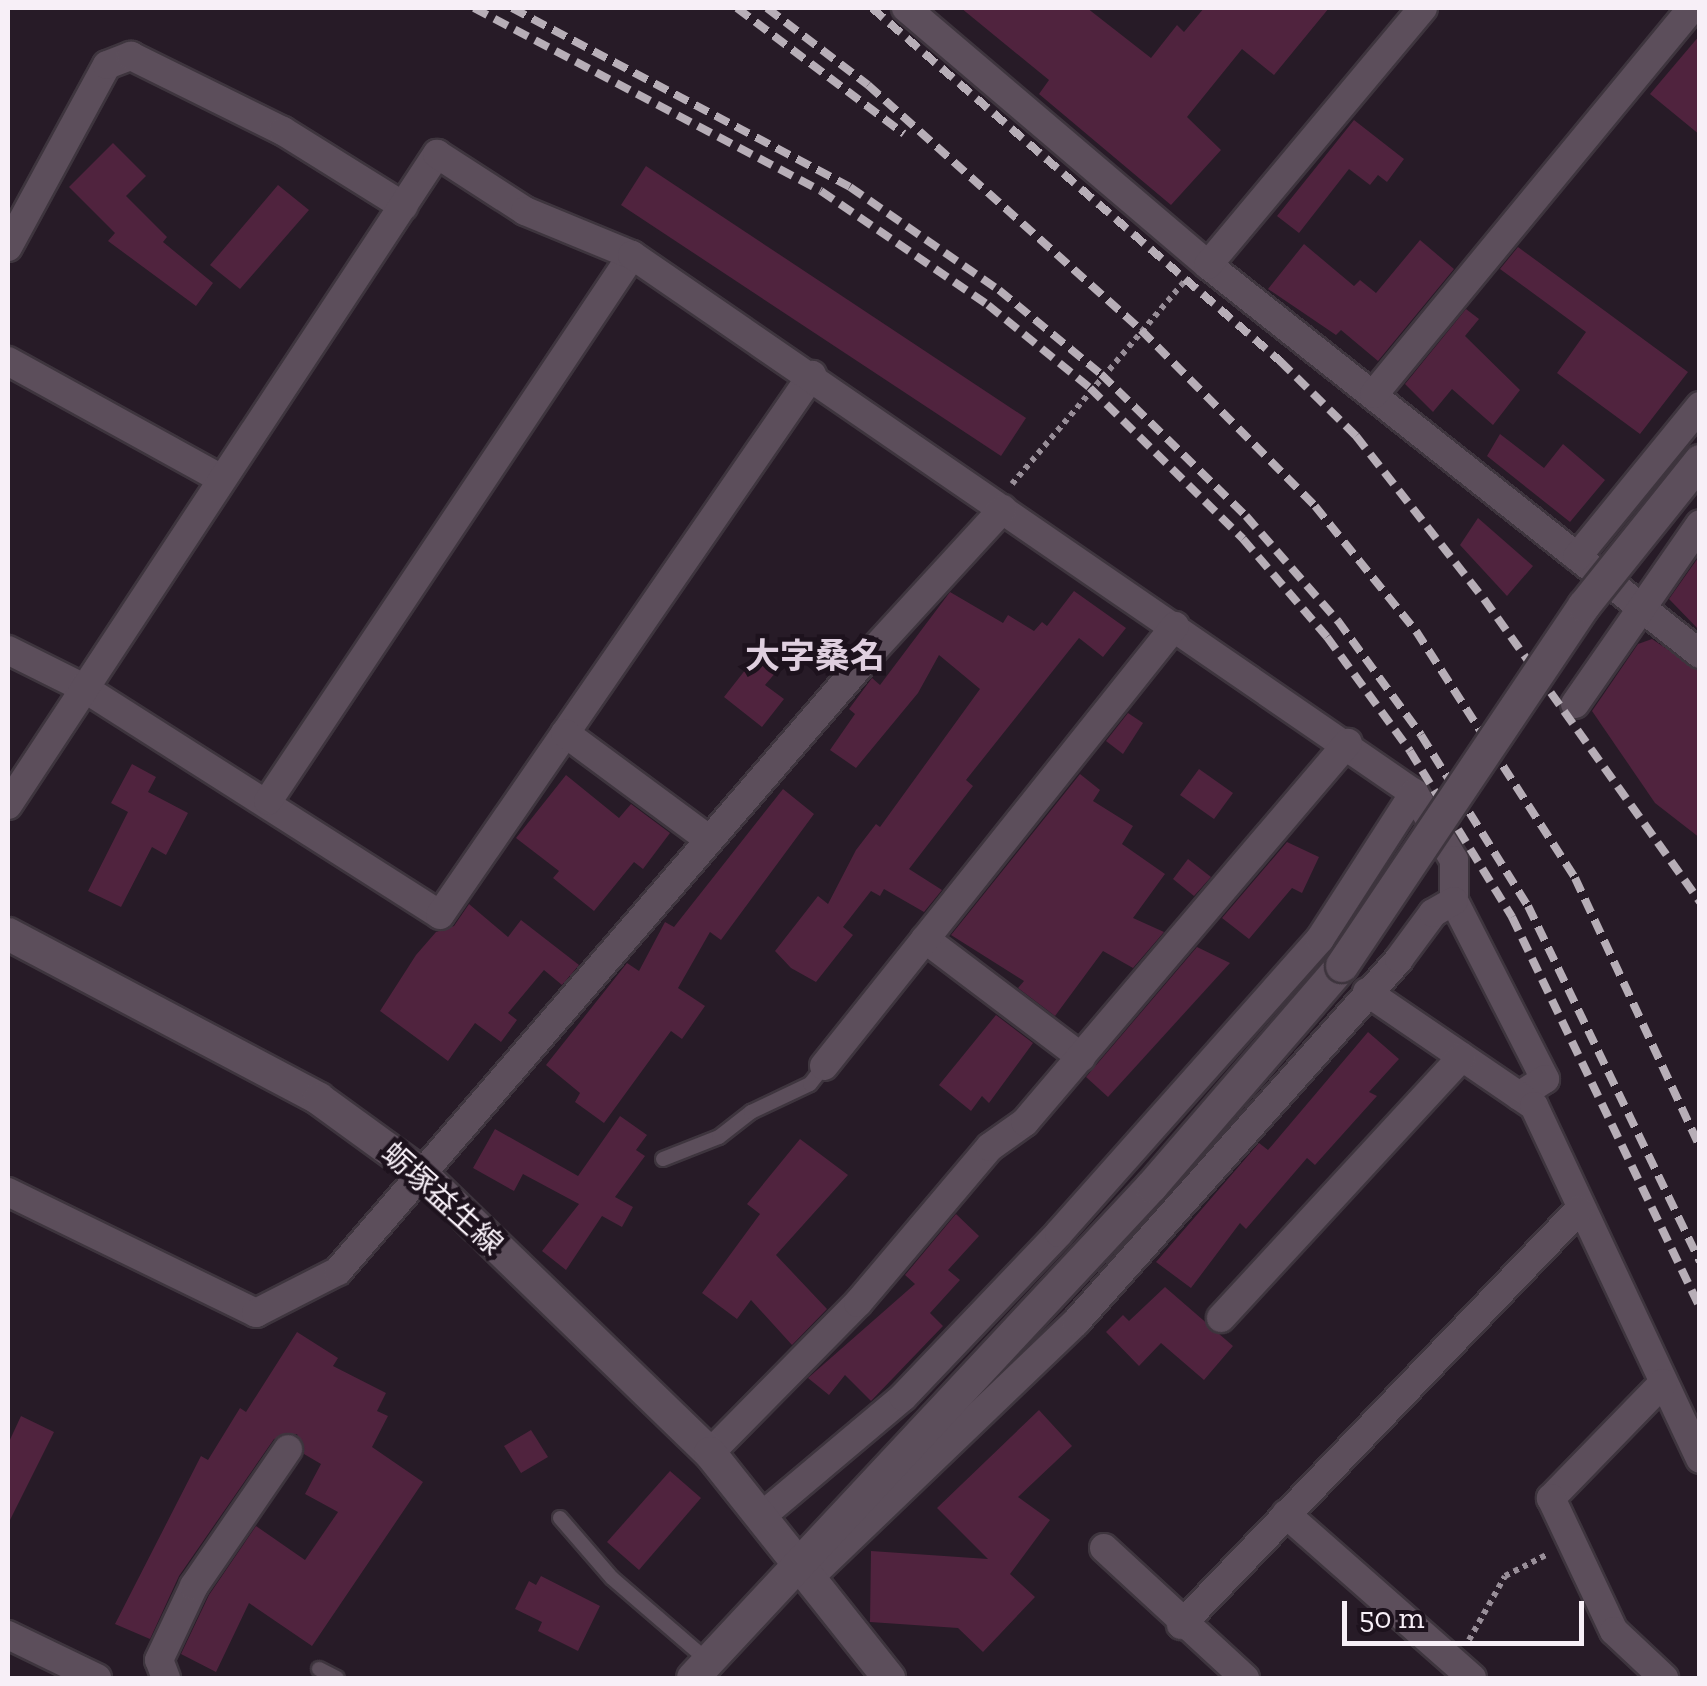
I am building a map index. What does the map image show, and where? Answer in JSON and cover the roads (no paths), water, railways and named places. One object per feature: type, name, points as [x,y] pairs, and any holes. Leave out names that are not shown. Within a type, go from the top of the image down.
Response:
[{"type":"street","points":[[906,8],[1208,265],[1700,654]]},
{"type":"street","points":[[1208,265],[1423,8]]},
{"type":"street","points":[[1374,394],[1692,8]]},
{"type":"street","points":[[8,247],[107,66],[131,56],[282,131],[403,206]]},
{"type":"street","points":[[8,805],[438,154],[525,211],[632,255],[1348,743],[1414,793],[1454,860],[1454,901],[1545,1079],[1520,1096]]},
{"type":"street","points":[[268,802],[632,255]]},
{"type":"street","points":[[8,361],[222,479]]},
{"type":"street","points":[[8,650],[84,688],[440,915],[812,375]]},
{"type":"street","points":[[1577,556],[1700,406]]},
{"type":"street","points":[[804,1568],[1342,966],[1584,606],[1700,461]]},
{"type":"street","points":[[8,1192],[256,1312],[338,1271],[708,839],[1003,509]]},
{"type":"street","points":[[1575,704],[1700,524]]},
{"type":"street","points":[[824,1066],[1175,626]]},
{"type":"street","points":[[565,732],[708,839]]},
{"type":"street","points":[[710,1453],[824,1340],[990,1147],[1025,1122],[1348,743]]},
{"type":"street","points":[[763,1515],[903,1396],[1058,1234],[1320,939],[1414,793]]},
{"type":"street","points":[[700,1670],[804,1568],[1076,1322],[1432,913],[1454,901]]},
{"type":"street","name":"蛎塚益生線","points":[[8,934],[318,1099],[421,1172],[710,1453],[889,1678]]},
{"type":"street","points":[[926,938],[1081,1056]]},
{"type":"street","points":[[1367,992],[1534,1106],[1579,1210],[1700,1459]]},
{"type":"street","points":[[1221,1318],[1462,1057]]},
{"type":"street","points":[[1181,1624],[1579,1210]]},
{"type":"street","points":[[1663,1384],[1551,1498],[1614,1631],[1664,1678]]},
{"type":"street","points":[[166,1678],[159,1660],[194,1586],[288,1449]]},
{"type":"street","points":[[1286,1514],[1462,1669]]},
{"type":"street","points":[[1104,1548],[1181,1624],[1245,1678]]},
{"type":"street","points":[[8,1634],[80,1675]]},
{"type":"lane","points":[[662,1159],[719,1137],[750,1112],[810,1084],[824,1066]]},
{"type":"lane","points":[[560,1518],[700,1670]]},
{"type":"lane","points":[[319,1670],[337,1678]]},
{"type":"railway","points":[[474,8],[821,191],[988,305],[1090,388],[1243,539],[1327,637],[1410,751],[1512,917],[1700,1307]]},
{"type":"railway","points":[[512,8],[850,187],[999,290],[1101,374],[1246,516],[1338,621],[1421,735],[1528,906],[1700,1262]]},
{"type":"railway","points":[[737,8],[904,134]]},
{"type":"railway","points":[[767,8],[868,85],[1141,330],[1315,506],[1416,631],[1575,878],[1700,1147]]},
{"type":"railway","points":[[872,8],[1280,361],[1356,436],[1484,599],[1700,902]]},
{"type":"district","name":"大字桑名","points":[[815,656]]}]
